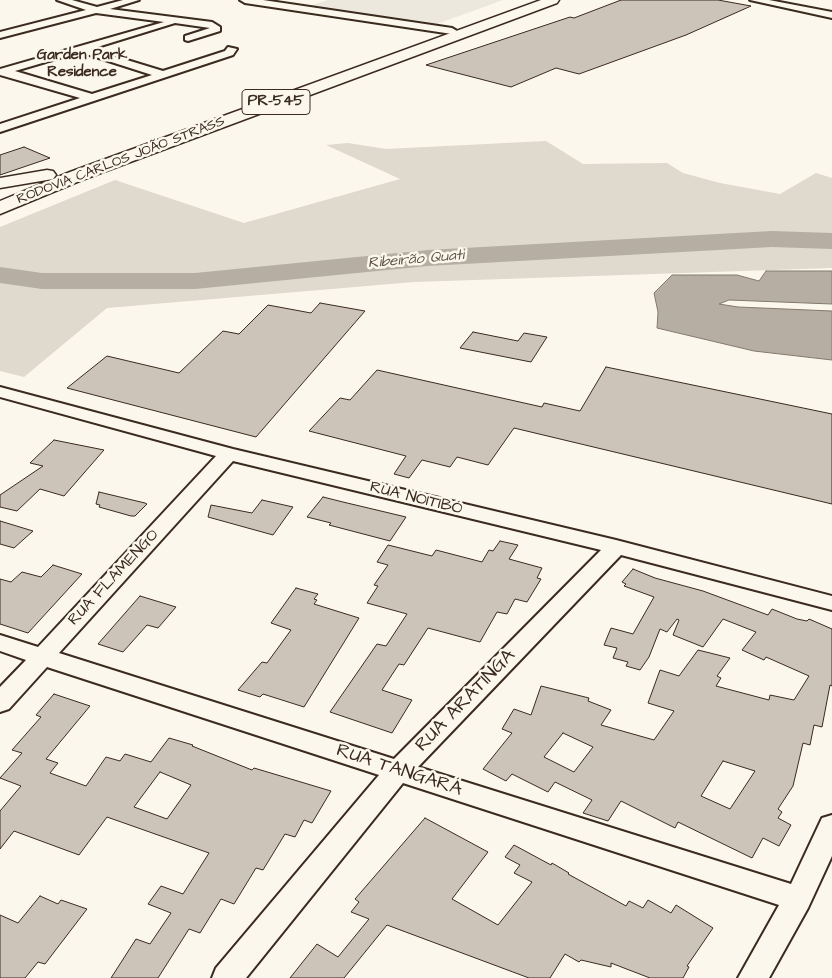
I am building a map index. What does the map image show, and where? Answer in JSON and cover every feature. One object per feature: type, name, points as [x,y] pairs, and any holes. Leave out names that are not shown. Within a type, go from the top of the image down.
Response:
[{"type":"highway","name":"RODOVIA CARLOS JOÃO STRASS","points":[[0,199],[75,168],[538,0]]},
{"type":"highway","name":"RODOVIA CARLOS JOÃO STRASS","points":[[0,208],[76,176],[553,0]]},
{"type":"highway","points":[[0,183],[32,179],[75,168]]},
{"type":"street","points":[[62,0],[97,10],[212,25],[217,29],[178,36]]},
{"type":"street","points":[[0,36],[134,0]]},
{"type":"street","points":[[245,0],[452,31]]},
{"type":"street","points":[[755,0],[832,16]]},
{"type":"street","points":[[1,71],[179,20]]},
{"type":"street","points":[[8,24],[24,28]]},
{"type":"street","points":[[0,128],[229,53],[232,50],[150,28]]},
{"type":"street","points":[[80,49],[165,74]]},
{"type":"street","points":[[1,71],[92,98]]},
{"type":"street","name":"RUA NOITIBÓ","points":[[0,392],[229,454],[616,547],[832,603]]},
{"type":"street","name":"RUA FLAMENGO","points":[[0,702],[229,454]]},
{"type":"street","name":"RUA ARATINGA","points":[[227,978],[398,771],[616,547]]},
{"type":"street","name":"RUA TANGARÁ","points":[[0,643],[798,899]]},
{"type":"street","points":[[753,978],[798,899],[832,826]]},
{"type":"shaded area","points":[[328,0],[503,0],[434,25],[309,6]]},
{"type":"shaded area","points":[[546,141],[583,164],[667,163],[683,173],[720,183],[780,194],[816,173],[832,178],[832,268],[414,282],[107,308],[24,377],[0,371],[0,227],[115,180],[244,223],[400,179],[326,145],[348,143],[386,149]]},
{"type":"shaded area","points":[[766,271],[832,271],[832,304],[729,300],[719,304],[738,307],[832,311],[832,360],[754,351],[657,328],[658,312],[654,293],[672,275],[737,275],[759,281]]},
{"type":"building","points":[[621,0],[718,0],[751,6],[686,35],[579,74],[556,68],[511,87],[426,65],[570,17],[574,18]]},
{"type":"building","points":[[24,147],[50,158],[0,175],[0,155]]},
{"type":"building","points":[[320,303],[365,311],[256,437],[67,388],[107,356],[179,373],[223,331],[239,334],[268,305],[311,313]]},
{"type":"building","points":[[473,332],[518,341],[524,333],[547,337],[531,362],[460,348]]},
{"type":"building","points":[[606,367],[832,414],[832,504],[514,428],[488,465],[457,457],[450,467],[422,460],[409,478],[394,474],[406,456],[309,431],[340,398],[350,400],[377,370],[542,407],[544,403],[580,411]]},
{"type":"building","points":[[54,440],[104,450],[64,496],[40,489],[17,511],[0,507],[0,495],[43,466],[30,463]]},
{"type":"building","points":[[99,492],[147,504],[135,516],[131,516],[99,507],[100,505],[96,504]]},
{"type":"building","points":[[323,497],[406,517],[390,541],[329,525],[331,523],[307,517]]},
{"type":"building","points":[[262,500],[293,507],[273,535],[208,517],[211,505],[252,513]]},
{"type":"building","points":[[0,521],[33,531],[14,548],[0,544]]},
{"type":"building","points":[[500,541],[518,545],[509,559],[542,568],[537,578],[541,579],[527,602],[515,599],[507,614],[497,612],[480,642],[428,628],[404,665],[399,664],[382,690],[412,700],[392,733],[330,712],[377,644],[386,646],[407,614],[367,603],[378,586],[374,585],[388,565],[377,562],[388,545],[432,556],[436,550],[482,562],[489,550],[493,551]]},
{"type":"building","points":[[53,565],[82,574],[28,633],[0,624],[0,579],[11,582],[22,572],[41,577]]},
{"type":"building","points":[[633,569],[655,578],[703,591],[768,615],[772,609],[797,619],[807,621],[809,619],[832,629],[832,686],[830,685],[822,727],[814,725],[810,745],[803,743],[793,786],[778,809],[782,812],[778,818],[791,825],[779,846],[763,838],[752,858],[678,822],[675,828],[621,801],[608,821],[583,813],[592,800],[555,782],[548,792],[512,774],[506,781],[483,769],[512,733],[502,729],[514,709],[531,715],[541,686],[589,698],[588,701],[611,710],[601,725],[654,740],[674,711],[648,703],[660,670],[679,676],[698,650],[730,658],[717,676],[721,678],[716,686],[769,700],[770,695],[794,700],[809,676],[766,657],[764,660],[742,650],[756,632],[723,619],[703,647],[673,635],[679,620],[677,619],[667,632],[660,629],[649,657],[640,670],[626,666],[628,662],[613,658],[617,648],[604,645],[611,628],[633,634],[654,597],[624,586],[626,584],[622,582]],"holes":[[[563,733],[593,747],[574,772],[544,757]],[[723,761],[755,771],[730,809],[701,796]]]},
{"type":"building","points":[[296,588],[318,594],[314,599],[317,600],[314,604],[359,618],[304,707],[263,694],[260,697],[238,690],[262,662],[267,663],[291,630],[271,623]]},
{"type":"building","points":[[140,596],[176,607],[158,628],[147,625],[123,652],[98,644]]},
{"type":"building","points":[[54,694],[90,706],[46,759],[58,763],[50,773],[86,786],[106,757],[120,761],[125,754],[151,762],[169,738],[193,745],[252,770],[254,768],[331,791],[312,823],[304,820],[295,837],[285,834],[263,870],[256,868],[234,904],[221,899],[200,933],[189,929],[158,978],[111,978],[136,939],[150,944],[171,913],[148,904],[161,886],[183,894],[209,853],[107,817],[79,855],[14,831],[0,849],[0,811],[21,786],[0,778],[22,753],[12,750],[41,717],[36,715]],"holes":[[[160,772],[191,785],[167,819],[134,807]]]},
{"type":"building","points":[[425,818],[488,852],[452,899],[498,925],[532,882],[514,873],[520,865],[505,857],[514,845],[551,865],[552,863],[626,906],[629,901],[643,908],[648,900],[671,913],[676,905],[713,928],[687,966],[689,967],[683,978],[650,978],[611,963],[611,967],[581,960],[579,962],[565,954],[550,978],[529,978],[387,925],[344,978],[290,978],[317,944],[338,957],[369,919],[351,912],[359,902],[355,899]]},
{"type":"building","points":[[40,896],[58,904],[61,900],[87,909],[45,964],[38,962],[25,978],[0,978],[0,915],[18,923]]},
{"type":"waterway","name":"Ribeirão Quati","points":[[0,275],[42,281],[195,281],[428,258],[772,239],[832,241]]},
{"type":"district","name":"Garden Park Residence","points":[[82,64]]}]
